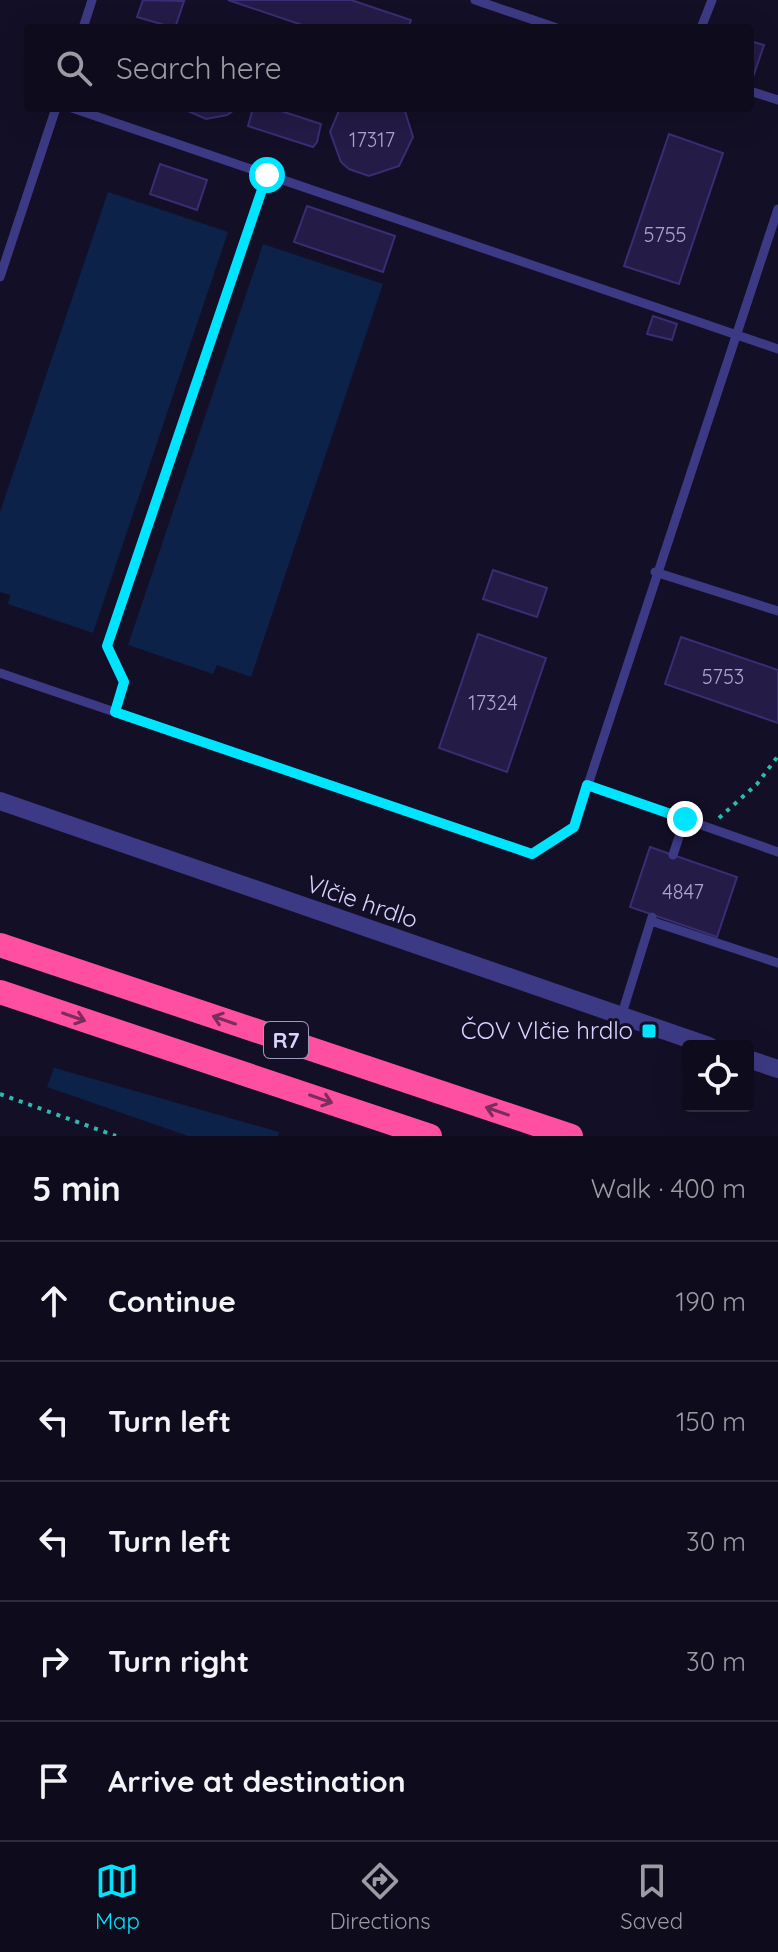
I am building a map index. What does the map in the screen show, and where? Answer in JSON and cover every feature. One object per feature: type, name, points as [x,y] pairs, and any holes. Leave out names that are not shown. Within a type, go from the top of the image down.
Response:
[{"type":"highway","name":"R7","points":[[0,945],[571,1136]]},
{"type":"highway","name":"R7","points":[[0,992],[430,1136]]},
{"type":"street","name":"Vlčie hrdlo","points":[[0,801],[691,1040]]},
{"type":"street","points":[[754,1061],[778,1069]]},
{"type":"lane","points":[[84,24],[92,0]]},
{"type":"lane","points":[[475,0],[545,24]]},
{"type":"lane","points":[[703,24],[712,0]]},
{"type":"lane","points":[[754,92],[778,100]]},
{"type":"lane","points":[[0,277],[55,112]]},
{"type":"lane","points":[[84,112],[778,349]]},
{"type":"lane","points":[[115,712],[124,682],[107,646],[267,175]]},
{"type":"lane","points":[[0,673],[532,854],[574,827],[655,572],[778,209]]},
{"type":"lane","points":[[655,572],[778,611]]},
{"type":"lane","points":[[587,785],[778,852]]},
{"type":"lane","points":[[673,855],[685,819]]},
{"type":"lane","points":[[621,1017],[652,918],[778,963]]},
{"type":"path","points":[[709,828],[757,784],[778,756]]},
{"type":"path","points":[[0,1094],[116,1136]]},
{"type":"water","points":[[108,192],[228,232],[93,633],[8,604],[10,595],[0,592],[0,512]]},
{"type":"water","points":[[263,244],[383,284],[251,677],[217,665],[213,674],[128,645]]},
{"type":"water","points":[[54,1068],[279,1132],[278,1136],[188,1136],[47,1087]]},
{"type":"building","points":[[143,0],[184,1],[176,24],[161,24],[137,17]]},
{"type":"building","points":[[228,0],[351,0],[411,20],[410,24],[299,24]]},
{"type":"building","points":[[754,42],[764,45],[754,74]]},
{"type":"building","points":[[190,112],[231,112],[227,115],[206,119]]},
{"type":"building","points":[[252,112],[284,112],[321,124],[313,147],[248,126]]},
{"type":"building","points":[[338,112],[405,112],[413,137],[399,166],[369,176],[349,169],[341,162],[330,132]]},
{"type":"building","points":[[669,134],[723,153],[679,284],[624,266]]},
{"type":"building","points":[[160,164],[207,180],[197,210],[150,194]]},
{"type":"building","points":[[307,206],[395,236],[383,272],[294,242]]},
{"type":"building","points":[[653,316],[677,324],[672,340],[647,334]]},
{"type":"building","points":[[493,570],[547,588],[537,617],[483,599]]},
{"type":"building","points":[[478,634],[546,658],[507,772],[439,748]]},
{"type":"building","points":[[681,637],[778,670],[778,723],[665,684]]},
{"type":"building","points":[[650,847],[737,877],[717,937],[630,907]]},
{"type":"place","name":"ČOV Vlčie hrdlo","points":[[649,1031]]},
{"type":"route","points":[[267,175],[107,646],[124,682],[115,712],[532,854],[574,827],[587,785],[685,819]]}]
